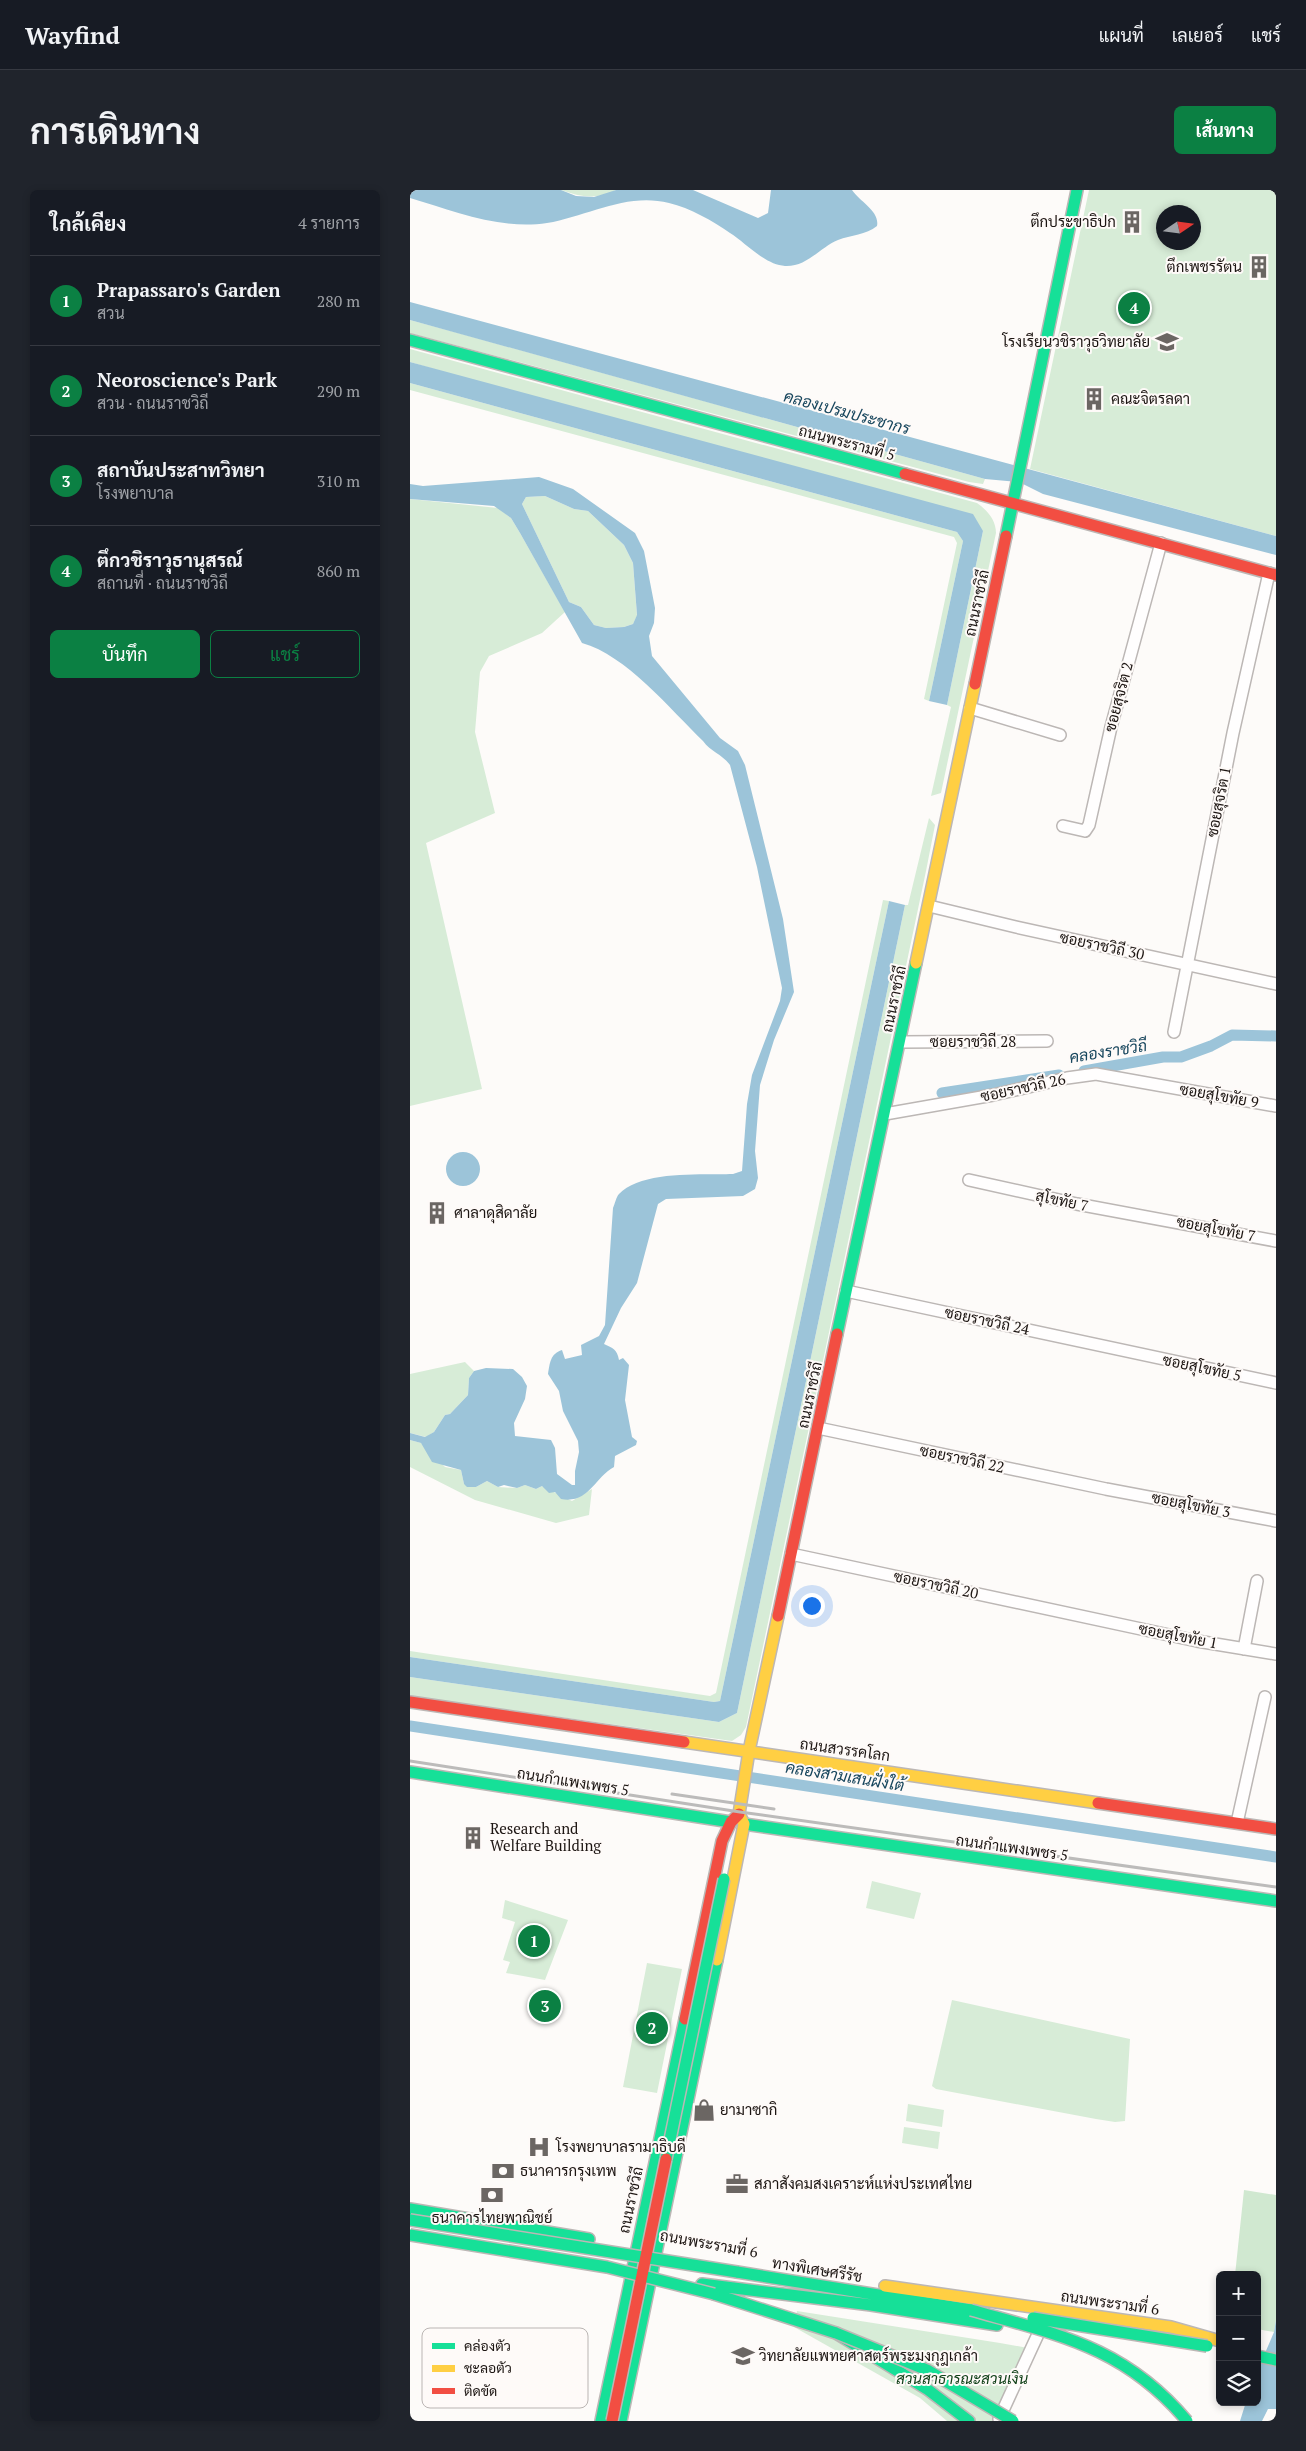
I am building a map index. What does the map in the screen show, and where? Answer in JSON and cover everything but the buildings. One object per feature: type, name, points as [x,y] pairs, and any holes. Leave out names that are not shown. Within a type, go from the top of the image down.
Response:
[{"type":"main road","name":"ถนนราชวิถี","points":[[621,2421],[667,2206],[735,1822],[929,906],[1077,190]]},
{"type":"main road","name":"ถนนพระรามที่ 5","points":[[410,340],[1273,574]]},
{"type":"main road","name":"ถนนสวรรคโลก","points":[[410,1702],[749,1755],[1276,1829]]},
{"type":"main road","name":"ถนนกำแพงเพชร 5","points":[[410,1772],[735,1822],[1276,1901]]},
{"type":"main road","name":"ถนนราชวิถี","points":[[601,2421],[645,2202],[722,1842],[735,1822]]},
{"type":"main road","points":[[612,2421],[735,1822]]},
{"type":"main road","points":[[645,2202],[652,2210],[667,2206]]},
{"type":"main road","name":"ถนนพระรามที่ 6","points":[[410,2209],[728,2263],[1171,2327],[1215,2341]]},
{"type":"main road","points":[[410,2216],[490,2254]]},
{"type":"main road","name":"ทางพิเศษศรีรัช","points":[[410,2220],[971,2310],[1079,2324],[1216,2348]]},
{"type":"main road","points":[[410,2235],[607,2267],[723,2296],[836,2333],[927,2370],[1013,2421]]},
{"type":"main road","name":"ถนนพระรามที่ 6","points":[[410,2243],[652,2279],[871,2305],[1039,2332],[1116,2338],[1164,2345],[1215,2341]]},
{"type":"main road","points":[[971,2310],[1082,2344],[1138,2373],[1171,2402],[1187,2421]]},
{"type":"main road","points":[[836,2333],[928,2389],[969,2421]]},
{"type":"main road","points":[[1261,2351],[1276,2350]]},
{"type":"main road","points":[[1261,2352],[1276,2360]]},
{"type":"street","name":"ซอยสุจริต 2","points":[[1064,826],[1085,830],[1089,825],[1111,727],[1161,543]]},
{"type":"street","name":"ซอยสุจริต 1","points":[[1174,1032],[1186,963],[1233,733],[1273,574]]},
{"type":"street","points":[[970,708],[1060,734]]},
{"type":"street","name":"ซอยราชวิถี 30","points":[[929,906],[1276,984]]},
{"type":"street","name":"ซอยราชวิถี 28","points":[[900,1042],[1047,1041]]},
{"type":"street","name":"ซอยราชวิถี 26","points":[[885,1114],[1096,1074],[1162,1086]]},
{"type":"street","name":"ซอยสุโขทัย 9","points":[[1162,1086],[1276,1106]]},
{"type":"street","name":"สุโขทัย 7","points":[[969,1180],[1077,1204],[1156,1218]]},
{"type":"street","name":"ซอยสุโขทัย 7","points":[[1156,1218],[1276,1241]]},
{"type":"street","name":"ซอยราชวิถี 24","points":[[846,1291],[1128,1352]]},
{"type":"street","name":"ซอยสุโขทัย 5","points":[[1128,1352],[1276,1384]]},
{"type":"street","name":"ซอยราชวิถี 22","points":[[818,1428],[1106,1489]]},
{"type":"street","name":"ซอยสุโขทัย 3","points":[[1106,1489],[1276,1521]]},
{"type":"street","name":"ซอยราชวิถี 20","points":[[791,1554],[1081,1616]]},
{"type":"street","points":[[1244,1649],[1257,1581]]},
{"type":"street","name":"ซอยสุโขทัย 1","points":[[1081,1616],[1276,1654]]},
{"type":"street","points":[[1237,1823],[1265,1697]]},
{"type":"street","points":[[998,2421],[1039,2332]]},
{"type":"green space","points":[[561,190],[616,190],[602,195],[589,196]]},
{"type":"green space","name":"โรงเรียนวชิราวุธวิทยาลัย","points":[[1089,190],[1276,190],[1276,536],[1030,469]]},
{"type":"green space","points":[[410,320],[985,479],[983,484],[969,482],[410,333]]},
{"type":"green space","points":[[410,349],[977,503],[981,506],[993,520],[996,533],[941,793],[931,796],[951,707],[947,705],[983,531],[410,362]]},
{"type":"green space","points":[[410,383],[957,532],[963,541],[929,701],[924,699],[957,543],[954,537],[410,390]]},
{"type":"green space","points":[[545,496],[574,509],[588,511],[624,545],[633,563],[637,616],[633,624],[624,627],[606,628],[594,625],[581,607],[569,602],[522,504],[526,497]]},
{"type":"green space","points":[[410,499],[498,508],[511,518],[565,612],[542,633],[489,656],[480,672],[475,732],[495,813],[426,843],[482,1089],[410,1106]]},
{"type":"green space","points":[[929,818],[935,825],[926,871],[746,1727],[741,1735],[732,1741],[410,1696],[410,1677],[719,1722],[737,1713],[905,905],[908,905]]},
{"type":"green space","points":[[883,900],[889,901],[720,1701],[714,1702],[410,1657],[410,1651],[710,1696],[716,1693]]},
{"type":"green space","points":[[465,1362],[474,1371],[469,1378],[468,1395],[450,1414],[445,1415],[434,1432],[426,1437],[410,1433],[410,1374]]},
{"type":"green space","points":[[410,1440],[421,1443],[445,1467],[461,1470],[464,1484],[476,1487],[487,1481],[498,1487],[517,1488],[525,1485],[536,1489],[542,1486],[572,1501],[592,1489],[589,1515],[556,1523],[475,1500],[410,1467]]},
{"type":"green space","points":[[872,1881],[921,1893],[914,1919],[866,1908]]},
{"type":"green space","points":[[505,1900],[568,1920],[545,1980],[506,1973],[510,1962],[503,1960],[515,1922],[502,1918]]},
{"type":"green space","points":[[647,1963],[682,1969],[657,2093],[623,2087]]},
{"type":"green space","points":[[952,2000],[1130,2039],[1125,2121],[1115,2122],[1096,2119],[936,2089],[932,2086]]},
{"type":"green space","points":[[908,2104],[944,2110],[942,2127],[906,2121]]},
{"type":"green space","points":[[904,2127],[940,2132],[938,2149],[902,2143]]},
{"type":"green space","points":[[1244,2190],[1276,2195],[1276,2320],[1274,2332],[1261,2330],[1261,2271],[1235,2271]]},
{"type":"green space","name":"สวนสาธารณะสวนเงิน","points":[[797,2311],[1028,2348],[992,2421],[947,2421],[920,2398],[794,2327]]},
{"type":"water","points":[[410,190],[561,190],[576,196],[594,197],[616,190],[693,190],[758,218],[768,213],[771,190],[852,190],[873,211],[877,226],[863,233],[831,243],[800,263],[785,266],[763,258],[736,237],[709,220],[685,208],[669,203],[638,200],[608,206],[547,223],[512,224],[477,218],[410,198]]},
{"type":"water","points":[[410,302],[1276,536],[1276,555],[1043,494],[1019,482],[985,479],[410,320]]},
{"type":"water","points":[[410,362],[973,514],[983,531],[947,705],[929,701],[963,541],[957,532],[410,383]]},
{"type":"water","points":[[539,477],[573,489],[635,533],[644,551],[655,608],[654,623],[649,636],[652,656],[720,738],[738,751],[745,765],[783,919],[794,992],[774,1040],[760,1085],[755,1151],[758,1178],[755,1189],[743,1196],[666,1199],[658,1204],[637,1283],[621,1308],[604,1344],[614,1349],[619,1360],[623,1358],[629,1365],[625,1400],[632,1437],[637,1441],[636,1445],[615,1456],[614,1467],[585,1494],[570,1500],[561,1499],[555,1492],[549,1493],[542,1486],[536,1489],[525,1485],[517,1488],[504,1485],[498,1487],[487,1481],[476,1487],[467,1487],[464,1484],[461,1470],[432,1462],[421,1443],[410,1440],[410,1433],[425,1437],[434,1432],[445,1415],[450,1414],[468,1395],[469,1378],[474,1371],[486,1368],[513,1369],[522,1377],[527,1386],[525,1399],[514,1423],[515,1436],[551,1440],[555,1448],[557,1474],[572,1485],[575,1485],[575,1471],[579,1452],[578,1441],[563,1411],[559,1391],[548,1374],[549,1366],[555,1354],[562,1350],[565,1359],[582,1355],[581,1345],[599,1336],[605,1325],[613,1208],[616,1199],[629,1186],[657,1177],[690,1174],[733,1174],[742,1171],[747,1104],[752,1075],[780,1001],[782,988],[757,867],[730,765],[724,758],[706,745],[647,684],[615,659],[598,649],[582,643],[511,518],[494,506],[410,499],[410,484],[423,486]],"holes":[[[545,496],[574,509],[588,511],[624,545],[633,563],[637,615],[633,624],[624,627],[606,628],[594,625],[581,607],[569,602],[522,504],[526,497]]]},
{"type":"water","points":[[889,901],[905,905],[737,1713],[719,1722],[410,1677],[410,1657],[714,1702],[720,1701]]},
{"type":"water","points":[[463,1152],[475,1157],[480,1169],[475,1181],[463,1186],[451,1181],[446,1169],[451,1157]]},
{"type":"water","points":[[1276,2320],[1276,2409],[1268,2409],[1262,2421],[1240,2421],[1245,2406],[1261,2406],[1261,2363],[1274,2332]]},
{"type":"waterway","name":"คลองราชวิถี","points":[[1084,1071],[1163,1057],[1181,1057],[1211,1046],[1232,1035],[1276,1036]]},
{"type":"waterway","name":"คลองราชวิถี","points":[[942,1093],[1059,1075]]},
{"type":"waterway","name":"คลองสามเสนฝั่งใต้","points":[[410,1726],[1276,1857]]},
{"type":"railway","points":[[410,1761],[740,1812],[1276,1887]]},
{"type":"railway","points":[[672,1794],[774,1809]]},
{"type":"traffic: fast","points":[[1006,536],[1077,190]]},
{"type":"traffic: fast","points":[[410,340],[905,474]]},
{"type":"traffic: fast","points":[[837,1334],[916,963]]},
{"type":"traffic: fast","points":[[410,1772],[731,1822]]},
{"type":"traffic: fast","points":[[744,1824],[1276,1901]]},
{"type":"traffic: fast","points":[[666,2159],[724,1879]]},
{"type":"traffic: fast","points":[[621,2421],[717,1960]]},
{"type":"traffic: fast","points":[[601,2421],[685,2019]]},
{"type":"traffic: fast","points":[[410,2209],[589,2239]]},
{"type":"traffic: fast","points":[[410,2220],[737,2272]]},
{"type":"traffic: fast","points":[[410,2235],[607,2267],[714,2294]]},
{"type":"traffic: fast","points":[[737,2272],[971,2310]]},
{"type":"traffic: fast","points":[[702,2284],[871,2305],[997,2325]]},
{"type":"traffic: fast","points":[[714,2294],[836,2333],[927,2389],[969,2421]]},
{"type":"traffic: fast","points":[[971,2310],[1062,2337],[1089,2347],[1115,2360],[1164,2396],[1187,2421]]},
{"type":"traffic: fast","points":[[1033,2318],[1207,2346]]},
{"type":"traffic: fast","points":[[836,2333],[927,2370],[1013,2421]]},
{"type":"traffic: fast","points":[[1261,2357],[1276,2360]]},
{"type":"traffic: slow","points":[[916,963],[975,684]]},
{"type":"traffic: slow","points":[[717,1960],[744,1824],[739,1814],[749,1751],[778,1616]]},
{"type":"traffic: slow","points":[[684,1742],[1098,1803]]},
{"type":"traffic: slow","points":[[885,2286],[1171,2327],[1216,2340]]},
{"type":"traffic: jam","points":[[905,474],[1276,575]]},
{"type":"traffic: jam","points":[[975,684],[1006,536]]},
{"type":"traffic: jam","points":[[778,1616],[837,1334]]},
{"type":"traffic: jam","points":[[410,1702],[684,1742]]},
{"type":"traffic: jam","points":[[1098,1803],[1276,1829]]},
{"type":"traffic: jam","points":[[685,2019],[722,1841],[731,1822],[739,1814]]},
{"type":"traffic: jam","points":[[612,2421],[666,2159]]},
{"type":"place","name":"ตึกประขาธิปก","points":[[1132,222]]},
{"type":"place","name":"ตึกเพชรรัตน","points":[[1259,267]]},
{"type":"place","name":"ตึกวชิราวุธานุสรณ์","points":[[1134,308]]},
{"type":"place","name":"โรงเรียนวชิราวุธวิทยาลัย","points":[[1167,342]]},
{"type":"place","name":"คณะจิตรลดา","points":[[1094,399]]},
{"type":"place","name":"ศาลาดุสิดาลัย","points":[[437,1213]]},
{"type":"place","name":"Research and Welfare Building","points":[[473,1838]]},
{"type":"place","name":"Prapassaro's Garden","points":[[534,1941]]},
{"type":"place","name":"สถาบันประสาทวิทยา","points":[[545,2006]]},
{"type":"place","name":"Neoroscience's Park","points":[[652,2028]]},
{"type":"place","name":"ยามาซากิ","points":[[704,2110]]},
{"type":"place","name":"โรงพยาบาลรามาธิบดี","points":[[539,2147]]},
{"type":"place","name":"ธนาคารกรุงเทพ","points":[[503,2171]]},
{"type":"place","name":"สภาสังคมสงเคราะห์แห่งประเทศไทย","points":[[737,2184]]},
{"type":"place","name":"ธนาคารไทยพาณิชย์","points":[[492,2195]]},
{"type":"place","name":"วิทยาลัยแพทยศาสตร์พระมงกุฎเกล้า","points":[[743,2356]]},
{"type":"water label","name":"คลองเปรมประชากร","points":[[847,412]]}]
